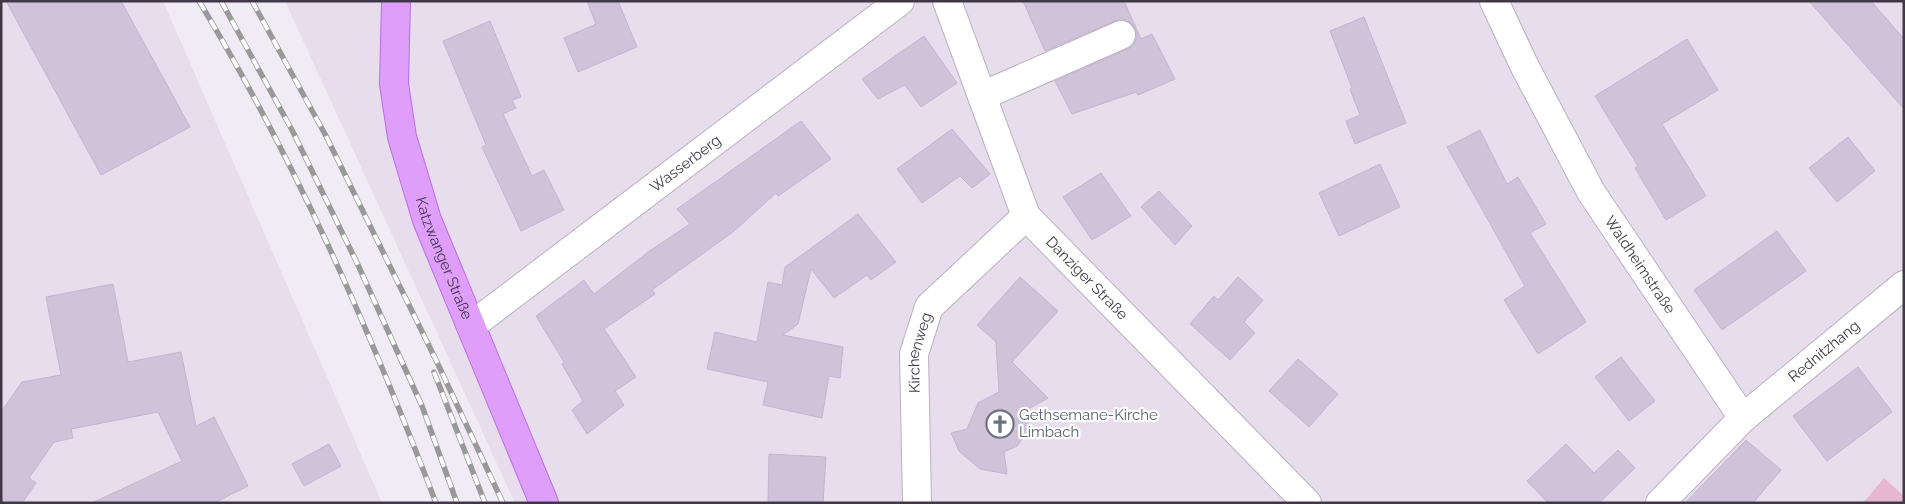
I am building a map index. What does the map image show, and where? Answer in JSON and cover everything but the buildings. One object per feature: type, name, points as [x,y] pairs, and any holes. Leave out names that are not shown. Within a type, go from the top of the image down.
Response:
[{"type":"main road","name":"Katzwanger Straße","points":[[396,1],[394,84],[402,137],[427,220],[544,503]]},
{"type":"street","name":"Wasserberg","points":[[472,326],[900,1]]},
{"type":"street","name":"Danziger Straße","points":[[947,1],[1026,216],[1287,484],[1308,503]]},
{"type":"street","name":"Waldheimstraße","points":[[1494,1],[1525,67],[1591,192],[1743,418]]},
{"type":"street","points":[[982,96],[1121,36]]},
{"type":"street","name":"Kirchenweg","points":[[917,503],[914,354],[929,307],[1026,216]]},
{"type":"street","name":"Rednitzhang","points":[[1743,418],[1904,284]]},
{"type":"street","points":[[1660,503],[1743,418]]},
{"type":"shaded area","points":[[1,1],[163,1],[382,503],[1,503]]},
{"type":"shaded area","points":[[285,1],[1904,1],[1904,496],[1884,478],[1863,503],[515,503]]},
{"type":"shaded area","points":[[1884,478],[1904,496],[1904,503],[1863,503]]},
{"type":"railway","points":[[199,1],[267,122],[329,247],[385,374],[436,503]]},
{"type":"railway","points":[[221,1],[292,130],[358,265],[422,406],[457,503]]},
{"type":"railway","points":[[252,1],[326,136],[436,360],[503,503]]},
{"type":"railway","points":[[434,372],[485,503]]},
{"type":"place","name":"Gethsemane-Kirche Limbach","points":[[1000,424]]}]
